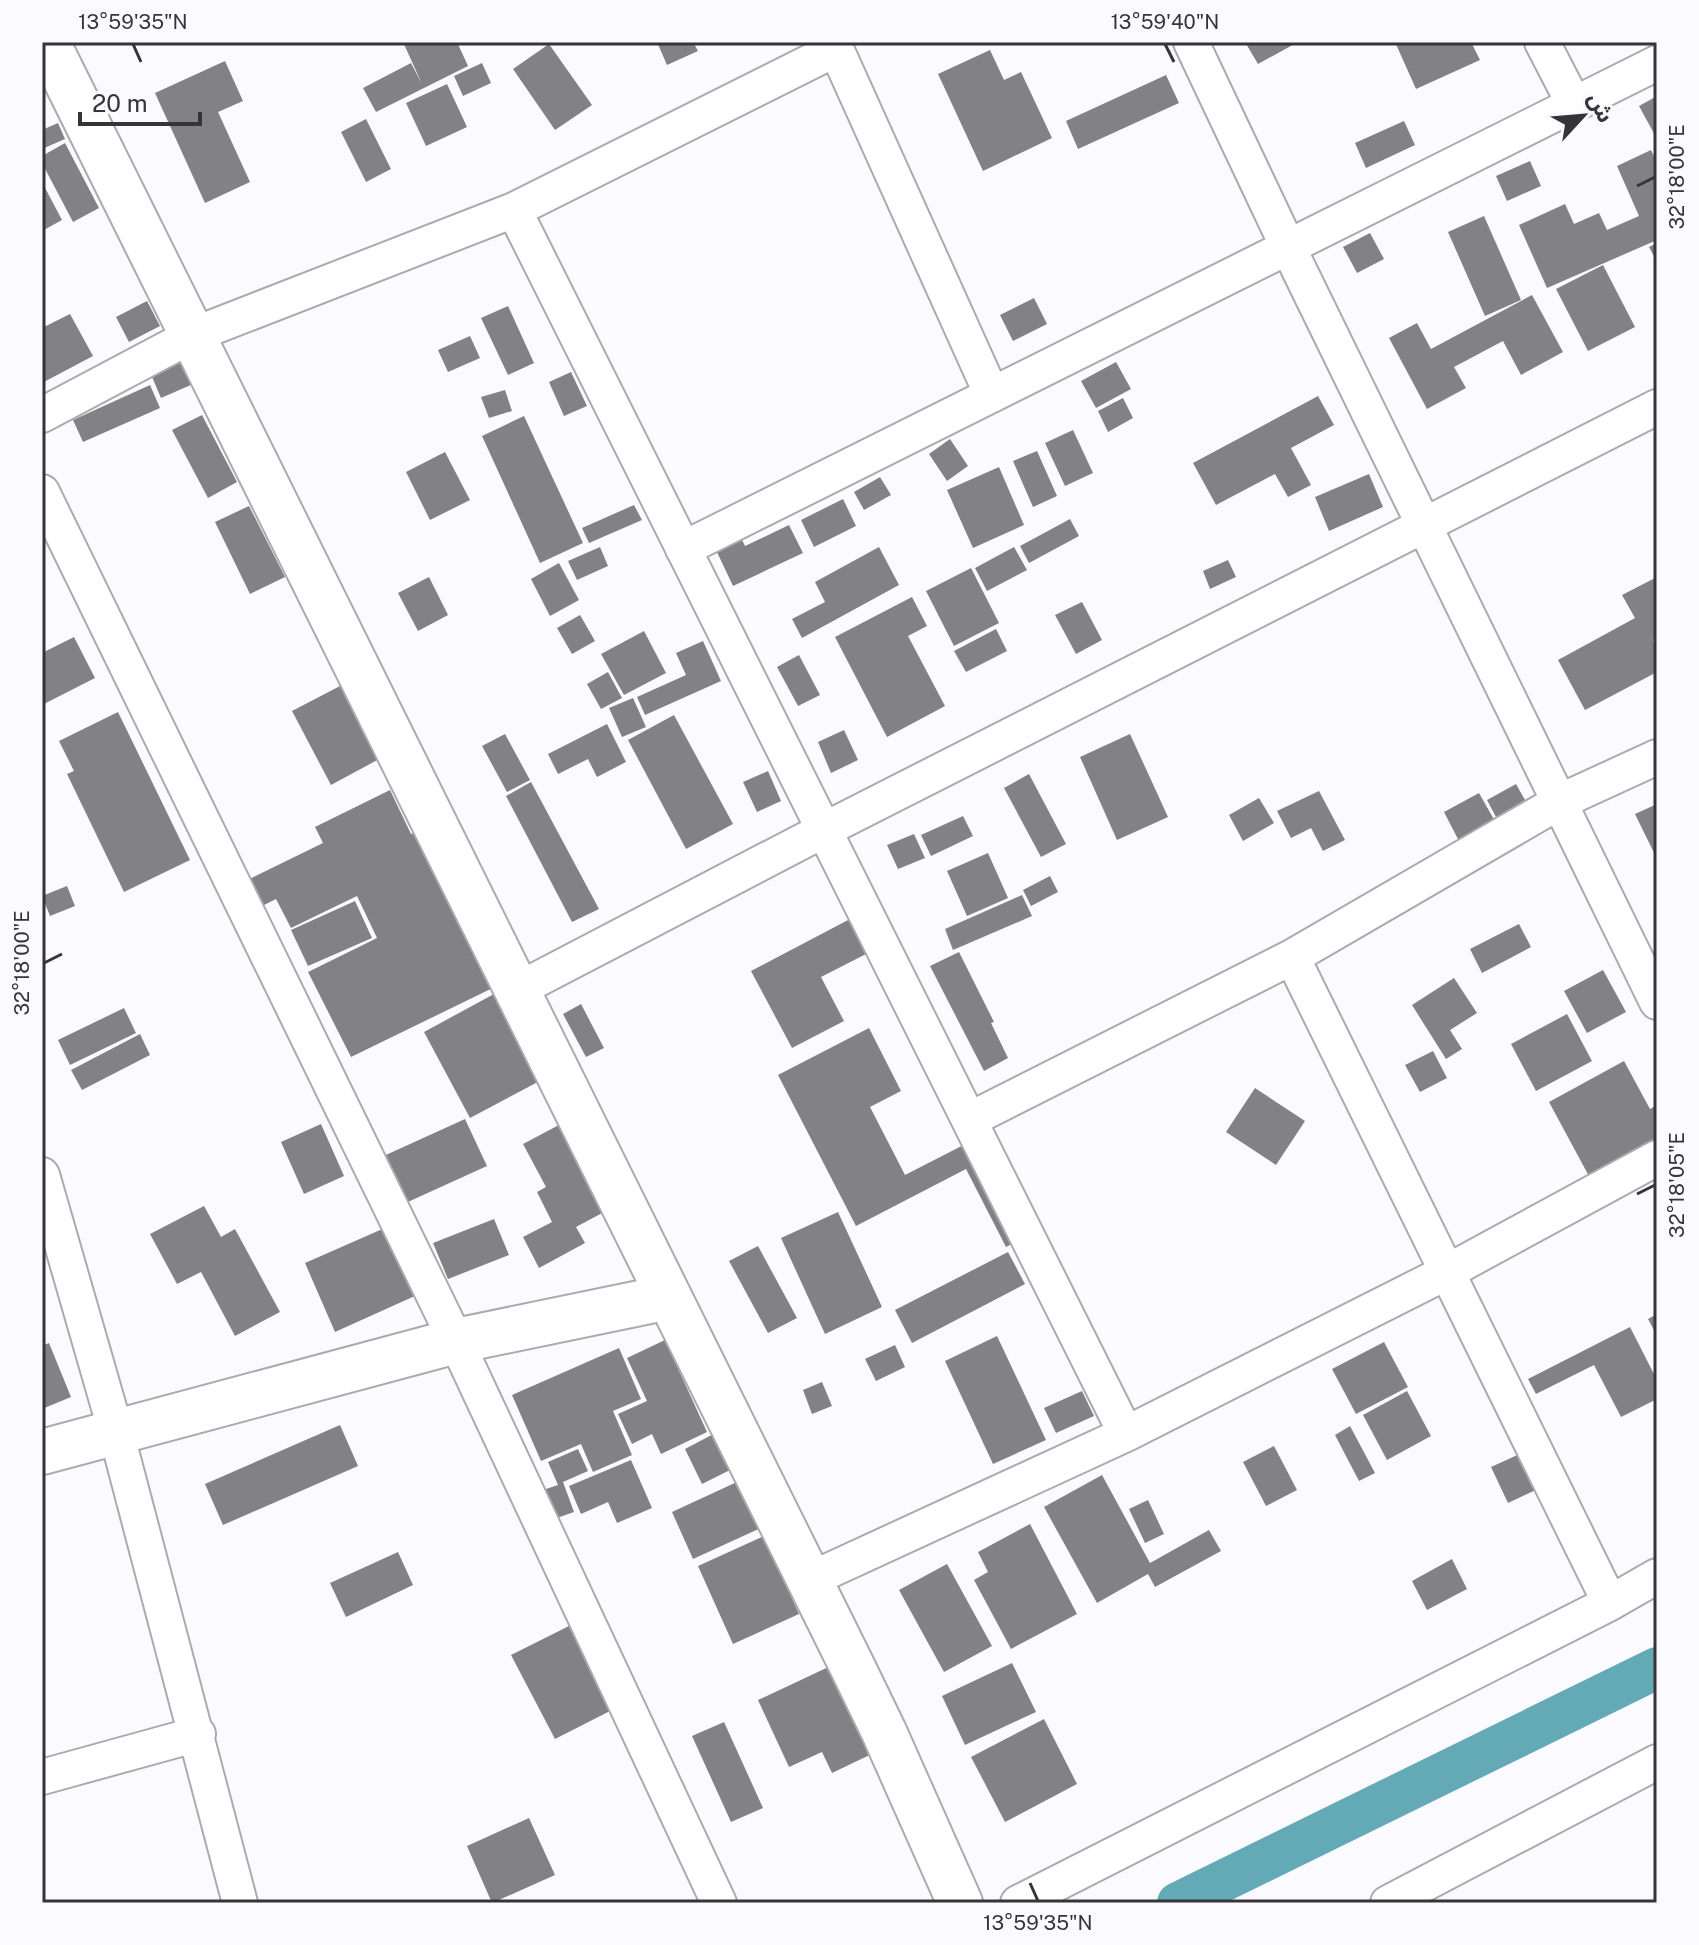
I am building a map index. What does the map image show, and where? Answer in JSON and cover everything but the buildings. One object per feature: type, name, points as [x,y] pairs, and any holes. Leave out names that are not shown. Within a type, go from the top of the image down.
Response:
[{"type":"street","points":[[1191,42],[1657,1002]]},
{"type":"street","points":[[1542,42],[1574,104]]},
{"type":"street","points":[[51,43],[884,1732],[960,1903]]},
{"type":"street","points":[[42,415],[193,335],[514,210],[834,45],[992,395]]},
{"type":"street","points":[[683,549],[1657,63]]},
{"type":"street","points":[[514,210],[1126,1434]]},
{"type":"street","points":[[517,990],[824,830],[1657,407]]},
{"type":"street","points":[[42,492],[456,1341],[719,1903]]},
{"type":"street","points":[[969,1120],[1292,957],[1559,802],[1657,757]]},
{"type":"street","points":[[1292,957],[1610,1603]]},
{"type":"street","points":[[809,1580],[1126,1434],[1447,1272],[1657,1158]]},
{"type":"street","points":[[42,1175],[116,1432],[198,1734],[240,1903]]},
{"type":"street","points":[[42,1452],[456,1341],[669,1297]]},
{"type":"street","points":[[1018,1903],[1610,1603],[1657,1576]]},
{"type":"street","points":[[42,1777],[198,1734]]},
{"type":"street","points":[[1388,1903],[1657,1762]]},
{"type":"waterway","points":[[1178,1903],[1657,1668]]}]
